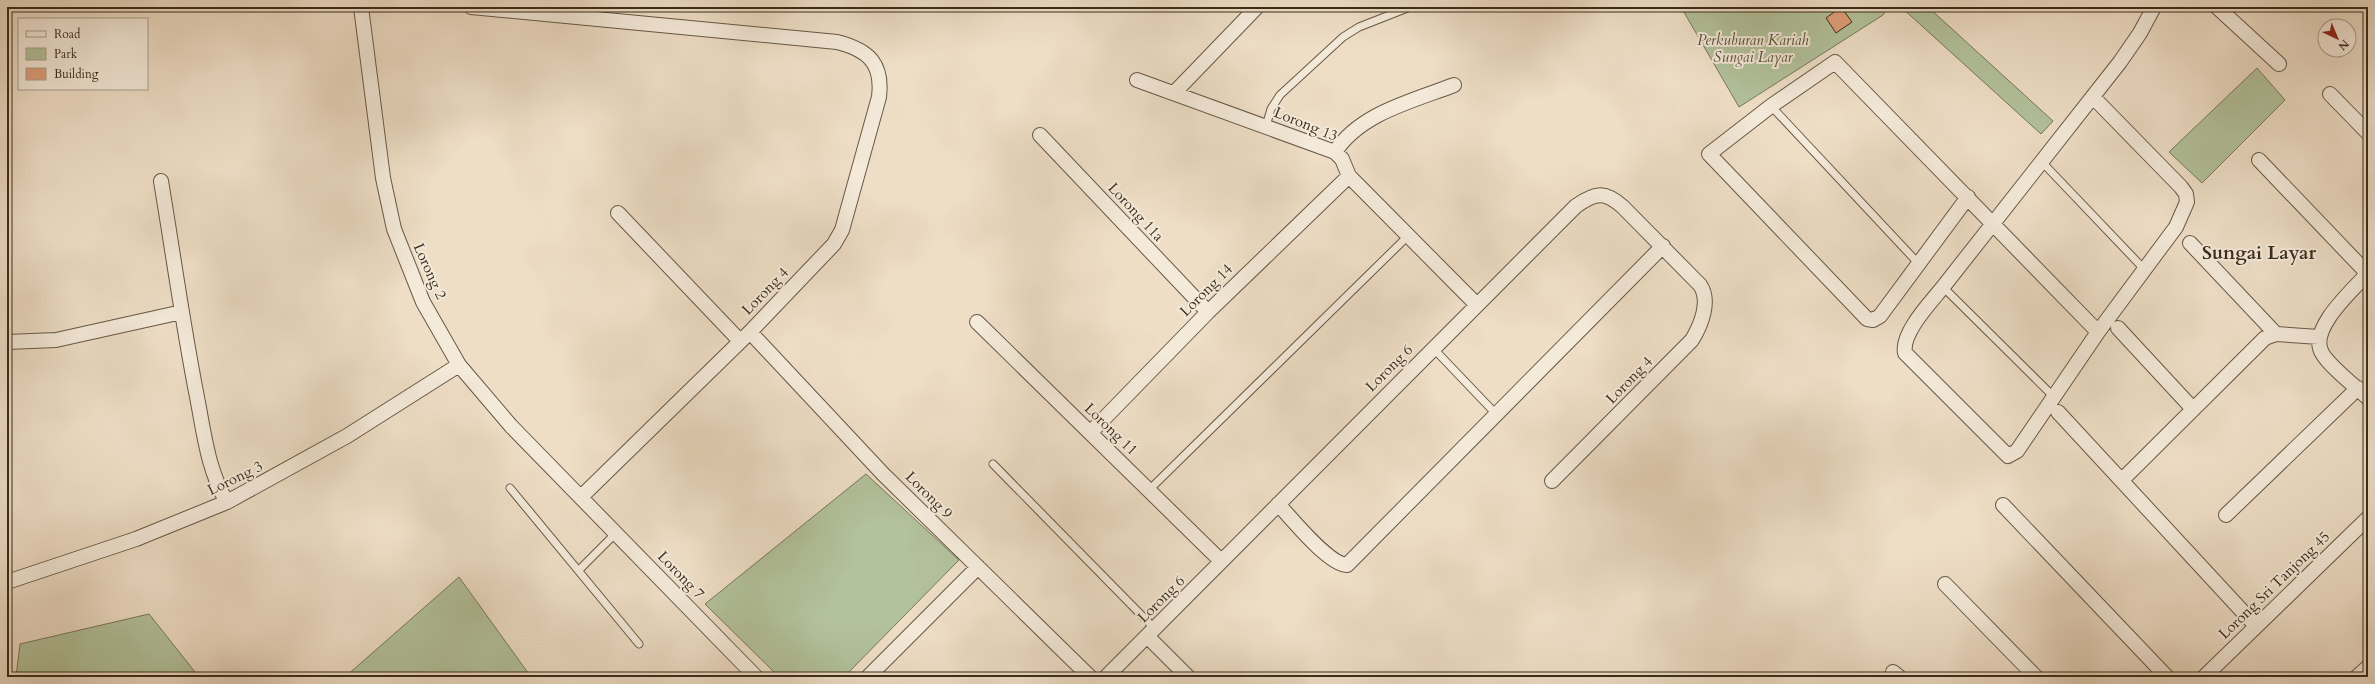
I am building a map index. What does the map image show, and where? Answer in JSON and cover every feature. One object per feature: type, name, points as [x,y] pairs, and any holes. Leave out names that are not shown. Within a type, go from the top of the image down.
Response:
[{"type":"street","name":"Lorong 2","points":[[360,7],[382,178],[394,229],[423,302],[459,365],[512,426],[581,497]]},
{"type":"street","name":"Lorong 4","points":[[471,7],[837,42],[856,48],[871,60],[881,80],[879,97],[839,237],[745,336],[581,497]]},
{"type":"street","points":[[1175,92],[1257,7]]},
{"type":"street","points":[[2093,97],[2186,194],[2187,202],[2176,228],[2098,332],[2017,451],[2008,456],[2002,453],[1905,353],[1903,346],[1905,340],[1943,287],[2093,97],[2140,33],[2154,7]]},
{"type":"street","points":[[2217,7],[2278,64]]},
{"type":"street","points":[[1968,197],[1880,316],[1874,320],[1867,319],[1710,157],[1710,152],[1771,106],[1834,62],[1968,197],[2098,332]]},
{"type":"street","name":"Lorong 13","points":[[1137,80],[1175,92],[1335,152],[1342,159],[1349,176],[1476,304]]},
{"type":"street","points":[[1335,152],[1342,142],[1370,119],[1454,85]]},
{"type":"street","points":[[2330,94],[2368,133]]},
{"type":"street","name":"Lorong 11a","points":[[1040,135],[1208,312]]},
{"type":"street","points":[[2259,160],[2368,273],[2326,321],[2319,337],[2322,354],[2368,398]]},
{"type":"street","name":"Lorong 14","points":[[1091,432],[1208,312],[1349,176]]},
{"type":"street","points":[[160,182],[208,453],[217,484],[227,502]]},
{"type":"street","name":"Lorong 6","points":[[1106,677],[1476,304],[1576,206],[1589,197],[1601,194],[1612,197],[1664,246],[1704,290]]},
{"type":"street","name":"Lorong 9","points":[[618,213],[745,336],[1090,677]]},
{"type":"street","points":[[2190,243],[2276,334]]},
{"type":"street","points":[[1278,504],[1323,550],[1340,564],[1347,565],[1664,246]]},
{"type":"street","name":"Lorong 4","points":[[1552,481],[1692,340],[1702,322],[1705,296],[1704,290]]},
{"type":"street","points":[[7,342],[56,340],[182,312]]},
{"type":"street","name":"Lorong 11","points":[[977,322],[1221,561]]},
{"type":"street","points":[[2118,328],[2193,409]]},
{"type":"street","points":[[2122,480],[2256,346],[2276,334],[2319,337]]},
{"type":"street","name":"Lorong 3","points":[[7,582],[136,539],[227,502],[347,436],[459,365]]},
{"type":"street","points":[[2226,515],[2358,388]]},
{"type":"street","points":[[2058,412],[2256,626]]},
{"type":"street","name":"Lorong 7","points":[[581,497],[756,677]]},
{"type":"street","points":[[2003,505],[2167,677]]},
{"type":"street","name":"Lorong Sri Tanjong 45","points":[[2204,677],[2368,518]]},
{"type":"street","points":[[868,677],[978,567]]},
{"type":"street","points":[[1945,584],[2036,677]]},
{"type":"street","points":[[1151,633],[1188,677]]},
{"type":"street","points":[[2358,677],[2368,667]]},
{"type":"lane","points":[[1266,126],[1271,109],[1280,95],[1343,37],[1359,27],[1410,7]]},
{"type":"lane","points":[[1771,106],[1918,263]]},
{"type":"lane","points":[[2041,161],[2144,269]]},
{"type":"lane","points":[[1149,490],[1408,236]]},
{"type":"lane","points":[[1943,287],[2054,397]]},
{"type":"lane","points":[[1433,348],[1496,414]]},
{"type":"lane","points":[[994,464],[1151,633]]},
{"type":"lane","points":[[510,488],[639,644]]},
{"type":"lane","points":[[579,570],[616,533]]},
{"type":"green space","name":"Perkuburan Kariah Sungai Layar","points":[[1681,7],[1887,8],[1883,15],[1739,107]]},
{"type":"green space","points":[[1901,7],[1928,7],[2053,121],[2041,134]]},
{"type":"green space","points":[[2257,68],[2285,100],[2202,183],[2169,152]]},
{"type":"green space","points":[[866,474],[959,560],[844,677],[779,677],[705,604]]},
{"type":"green space","points":[[459,577],[531,677],[345,677]]},
{"type":"green space","points":[[149,614],[199,677],[16,677],[20,644]]},
{"type":"building","points":[[1841,7],[1852,22],[1836,33],[1826,18]]},
{"type":"district","name":"Sungai Layar","points":[[2259,253]]}]
